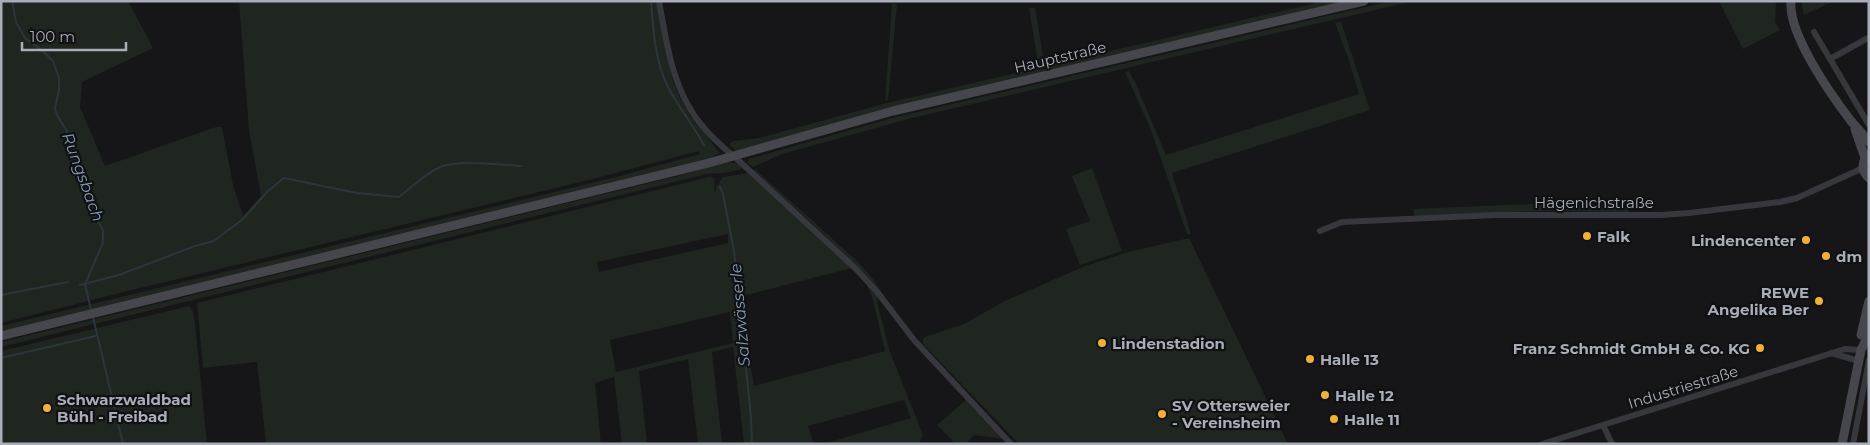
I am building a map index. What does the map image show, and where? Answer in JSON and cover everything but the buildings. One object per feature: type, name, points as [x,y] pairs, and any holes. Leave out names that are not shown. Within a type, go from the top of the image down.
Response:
[{"type":"street","points":[[659,1],[667,47],[675,78],[690,108],[703,127],[719,145],[734,156],[856,269],[878,293],[914,340],[1011,444]]},
{"type":"street","name":"Hauptstraße","points":[[1,336],[734,156],[893,111],[1364,1]]},
{"type":"street","points":[[1785,1],[1807,54],[1852,122],[1869,142]]},
{"type":"street","points":[[1790,1],[1790,11]]},
{"type":"street","points":[[1814,32],[1869,125]]},
{"type":"street","points":[[1830,59],[1868,38]]},
{"type":"street","points":[[1852,122],[1867,156],[1863,168],[1869,178]]},
{"type":"street","name":"Hägenichstraße","points":[[1320,231],[1342,222],[1495,215],[1661,215],[1730,208],[1797,198],[1863,168]]},
{"type":"street","points":[[1861,350],[1860,342],[1869,301]]},
{"type":"street","points":[[1842,444],[1861,350],[1869,328]]},
{"type":"street","name":"Industriestraße","points":[[1542,444],[1845,348],[1861,350]]},
{"type":"street","points":[[1831,354],[1859,361]]},
{"type":"street","points":[[1853,444],[1869,360]]},
{"type":"street","points":[[1603,425],[1612,444]]},
{"type":"shaded area","points":[[1,1],[128,1],[153,48],[82,82],[80,107],[105,166],[216,127],[222,127],[233,185],[243,216],[261,196],[249,130],[239,1],[657,1],[673,81],[691,117],[720,153],[703,161],[1,332],[1,326],[616,177],[700,154],[699,151],[593,179],[1,323]]},
{"type":"shaded area","points":[[1325,1],[1348,1],[975,87],[872,113],[741,150],[735,150],[730,146],[730,143],[734,141],[759,138],[887,103]]},
{"type":"shaded area","points":[[1391,1],[1414,1],[912,118],[782,154],[753,167],[747,163],[749,159],[896,117]]},
{"type":"shaded area","points":[[1719,1],[1776,1],[1775,22],[1780,30],[1743,49]]},
{"type":"shaded area","points":[[1801,1],[1834,1],[1804,15]]},
{"type":"shaded area","points":[[892,3],[897,4],[888,100],[885,101]]},
{"type":"shaded area","points":[[1029,8],[1035,8],[1044,62],[1038,63]]},
{"type":"shaded area","points":[[1341,22],[1370,110],[1172,173],[1191,234],[1187,234],[1151,130],[1125,72],[1129,71],[1135,82],[1166,155],[1359,94],[1335,23]]},
{"type":"shaded area","points":[[728,162],[739,164],[742,169],[725,173],[707,174],[1,347],[1,342],[678,176]]},
{"type":"shaded area","points":[[1092,168],[1122,251],[1080,265],[1066,229],[1090,221],[1072,176]]},
{"type":"shaded area","points":[[757,169],[857,261],[873,279],[889,303],[841,251],[754,171]]},
{"type":"shaded area","points":[[750,174],[852,268],[743,296],[744,326],[754,386],[885,351],[872,296],[866,283],[878,296],[877,302],[890,352],[923,435],[919,444],[823,444],[911,418],[904,400],[808,426],[814,444],[744,444],[733,347],[712,352],[722,444],[698,444],[688,359],[639,371],[647,444],[622,444],[614,377],[595,383],[601,444],[266,444],[257,362],[203,368],[197,303],[709,177],[715,178],[714,189],[716,192],[716,187],[723,177]],"holes":[[[728,234],[728,243],[599,272],[597,262]],[[730,312],[733,343],[616,372],[610,340]]]},
{"type":"shaded area","points":[[1533,204],[1628,205],[1629,212],[1541,211],[1414,216],[1413,209]]},
{"type":"shaded area","name":"Lindenstadion","points":[[1189,238],[1288,444],[1019,444],[923,344],[925,337],[964,324],[1005,301],[1085,266],[1128,252]]},
{"type":"shaded area","points":[[189,306],[193,312],[195,323],[207,444],[1,444],[1,351]]},
{"type":"shaded area","points":[[966,400],[1004,439],[974,435],[966,444],[956,444],[937,425]]},
{"type":"waterway","name":"Rungsbach","points":[[12,1],[16,22],[25,38],[53,61],[59,78],[59,90],[55,108],[57,115],[71,138],[78,157],[80,173],[89,185],[91,208],[103,230],[103,243],[85,284],[91,310]]},
{"type":"waterway","name":"Salzwässerle","points":[[651,1],[655,44],[663,75],[671,93],[704,145]]},
{"type":"waterway","points":[[80,285],[119,275],[195,246],[214,241],[243,219],[268,191],[284,178],[357,193],[399,197],[429,173],[440,167],[458,163],[522,166]]},
{"type":"waterway","name":"Salzwässerle","points":[[720,187],[734,251],[751,417],[752,444]]},
{"type":"waterway","points":[[1,295],[68,282]]},
{"type":"waterway","points":[[93,317],[123,444]]},
{"type":"waterway","points":[[1,358],[96,336]]},
{"type":"place","name":"Falk","points":[[1587,236]]},
{"type":"place","name":"Lindencenter","points":[[1806,240]]},
{"type":"place","name":"dm","points":[[1826,256]]},
{"type":"place","name":"REWE Angelika Ber","points":[[1819,301]]},
{"type":"place","name":"Lindenstadion","points":[[1102,343]]},
{"type":"place","name":"Franz Schmidt GmbH & Co. KG","points":[[1760,348]]},
{"type":"place","name":"Halle 13","points":[[1310,359]]},
{"type":"place","name":"Halle 12","points":[[1325,395]]},
{"type":"place","name":"Schwarzwaldbad Bühl - Freibad","points":[[47,408]]},
{"type":"place","name":"SV Ottersweier - Vereinsheim","points":[[1162,414]]},
{"type":"place","name":"Halle 11","points":[[1334,419]]}]
